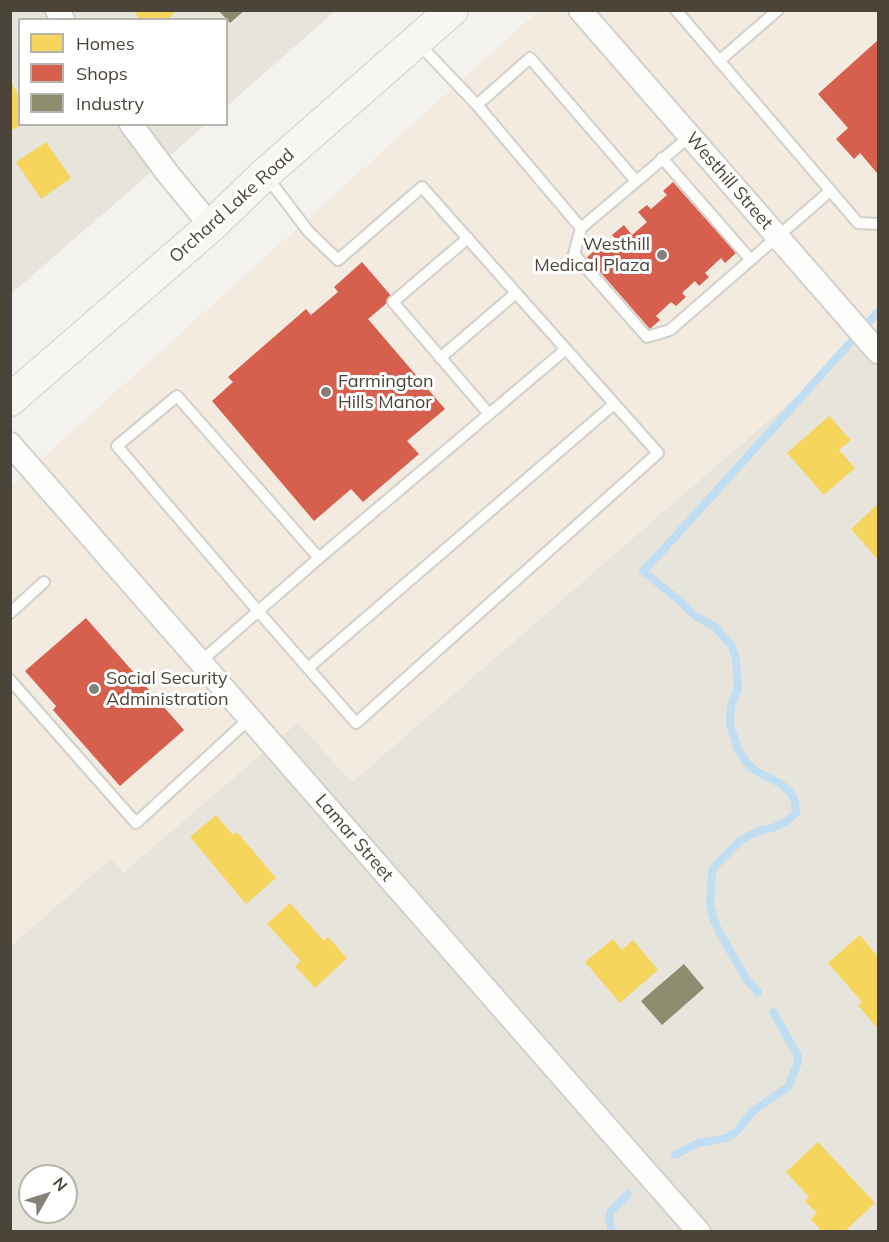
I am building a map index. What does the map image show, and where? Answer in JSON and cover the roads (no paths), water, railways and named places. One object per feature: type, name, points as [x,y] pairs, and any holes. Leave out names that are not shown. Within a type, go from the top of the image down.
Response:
[{"type":"main road","name":"Orchard Lake Road","points":[[10,400],[211,226],[265,174],[452,10]]},
{"type":"street","name":"Westhill Street","points":[[580,10],[879,352]]},
{"type":"street","points":[[132,126],[211,226]]},
{"type":"street","name":"Lamar Street","points":[[10,444],[699,1232]]},
{"type":"lane","points":[[676,10],[858,223],[879,224]]},
{"type":"lane","points":[[719,61],[778,10]]},
{"type":"lane","points":[[417,42],[477,105],[581,228]]},
{"type":"lane","points":[[477,105],[530,58],[636,181]]},
{"type":"lane","points":[[690,136],[581,228],[574,254],[647,338],[670,330],[830,191]]},
{"type":"lane","points":[[662,158],[750,260]]},
{"type":"lane","points":[[265,174],[308,231],[338,260],[422,187],[657,453],[357,723],[117,446],[177,396],[319,558]]},
{"type":"lane","points":[[468,238],[393,303],[489,414]]},
{"type":"lane","points":[[440,358],[516,293]]},
{"type":"lane","points":[[200,662],[566,349]]},
{"type":"lane","points":[[308,668],[614,404]]},
{"type":"lane","points":[[10,613],[44,582]]},
{"type":"lane","points":[[10,680],[136,824],[249,719]]},
{"type":"waterway","points":[[758,992],[747,980],[714,920],[710,905],[712,871],[741,840],[762,830],[773,828],[796,813],[795,801],[790,792],[781,784],[756,771],[747,763],[738,750],[730,724],[731,705],[738,689],[736,660],[732,646],[716,628],[694,615],[643,571],[878,312]]},
{"type":"waterway","points":[[675,1155],[698,1143],[727,1138],[737,1131],[753,1111],[788,1087],[798,1062],[798,1056],[773,1012]]},
{"type":"waterway","points":[[612,1232],[609,1219],[611,1211],[628,1194]]},
{"type":"place","name":"Westhill Medical Plaza","points":[[662,255]]},
{"type":"place","name":"Farmington Hills Manor","points":[[326,392]]},
{"type":"place","name":"Social Security Administration","points":[[94,689]]}]
